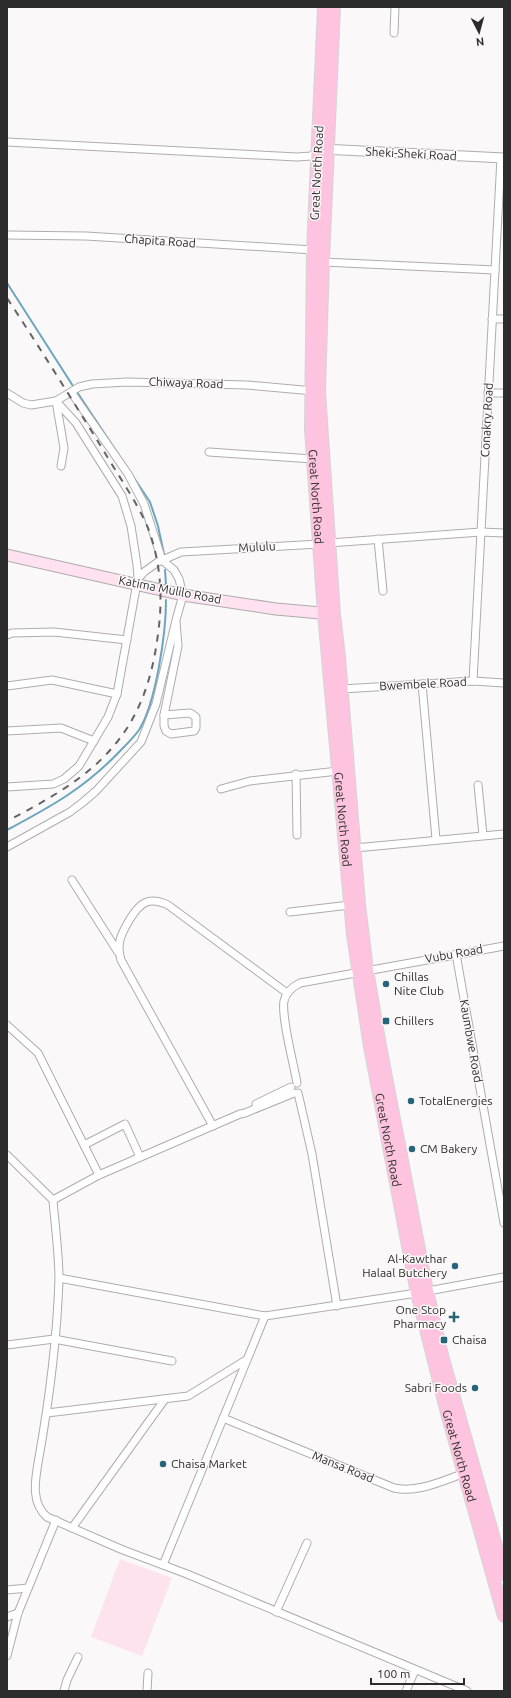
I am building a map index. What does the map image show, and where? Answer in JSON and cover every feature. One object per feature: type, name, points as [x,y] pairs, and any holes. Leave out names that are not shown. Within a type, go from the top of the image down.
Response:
[{"type":"main road","name":"Great North Road","points":[[324,7],[323,262],[315,391],[313,459],[324,543]]},
{"type":"main road","name":"Great North Road","points":[[334,7],[324,149],[313,250],[315,391],[338,771],[350,905],[422,1292],[445,1406],[504,1616]]},
{"type":"main road","name":"Katima Mulilo Road","points":[[7,555],[136,583],[183,595],[329,614]]},
{"type":"main road","name":"Great North Road","points":[[329,614],[342,689],[355,848],[362,971]]},
{"type":"main road","name":"Great North Road","points":[[422,1292],[445,1366],[504,1574]]},
{"type":"street","points":[[394,33],[395,7]]},
{"type":"street","points":[[7,142],[297,158],[315,155],[324,149]]},
{"type":"street","name":"Sheki-Sheki Road","points":[[324,149],[502,158]]},
{"type":"street","name":"Conakry Road","points":[[473,681],[502,158]]},
{"type":"street","name":"Chapita Road","points":[[7,236],[86,236],[313,250]]},
{"type":"street","points":[[323,262],[495,270]]},
{"type":"street","points":[[492,318],[504,319]]},
{"type":"street","name":"Chiwaya Road","points":[[56,401],[79,387],[92,384],[127,382],[247,385],[315,391]]},
{"type":"street","points":[[7,847],[70,812],[82,803],[96,791],[141,742],[156,704],[183,595],[177,574],[162,560],[144,504],[128,474],[71,392]]},
{"type":"street","points":[[7,393],[23,404],[31,405],[56,401]]},
{"type":"street","points":[[488,393],[504,393]]},
{"type":"street","points":[[56,401],[64,448],[61,466]]},
{"type":"street","points":[[7,787],[40,786],[64,779],[79,766],[108,717],[117,694],[136,583],[138,565],[131,526],[122,496],[76,423],[56,401]]},
{"type":"street","points":[[209,452],[313,459]]},
{"type":"street","name":"Mululu","points":[[136,583],[144,572],[162,560],[181,552],[194,550],[481,532],[504,533]]},
{"type":"street","points":[[378,539],[383,591]]},
{"type":"street","points":[[164,715],[190,713],[196,717],[196,728],[191,732],[171,734],[166,731],[164,726],[164,715],[178,646],[178,628],[176,620]]},
{"type":"street","points":[[7,635],[12,633],[54,632],[127,640]]},
{"type":"street","points":[[7,686],[52,680],[117,694]]},
{"type":"street","name":"Bwembele Road","points":[[342,689],[473,681],[504,683]]},
{"type":"street","points":[[422,684],[436,839]]},
{"type":"street","points":[[7,731],[61,728],[94,741]]},
{"type":"street","points":[[221,789],[250,781],[296,774],[338,771]]},
{"type":"street","points":[[296,774],[297,835]]},
{"type":"street","points":[[478,785],[483,835]]},
{"type":"street","points":[[355,848],[436,839],[504,834]]},
{"type":"street","points":[[72,880],[118,952],[121,960],[213,1126]]},
{"type":"street","points":[[118,952],[118,941],[138,906],[151,901],[160,901],[168,905],[287,993],[284,1010],[295,1089],[312,1154],[337,1306]]},
{"type":"street","points":[[290,912],[350,905]]},
{"type":"street","name":"Vubu Road","points":[[287,993],[300,983],[504,946]]},
{"type":"street","name":"Kaumbwe Road","points":[[456,954],[504,1223]]},
{"type":"street","points":[[7,1025],[38,1053],[99,1175]]},
{"type":"street","points":[[53,1200],[99,1175],[240,1114],[244,1110],[295,1089]]},
{"type":"street","points":[[84,1145],[125,1124],[140,1157]]},
{"type":"street","points":[[7,1155],[53,1200],[59,1278],[47,1413],[35,1482],[35,1494],[42,1512],[72,1528],[123,1550],[164,1565],[467,1691]]},
{"type":"street","points":[[59,1278],[265,1316],[337,1306],[504,1277]]},
{"type":"street","points":[[164,1565],[265,1316]]},
{"type":"street","points":[[7,1345],[54,1339],[172,1361]]},
{"type":"street","points":[[47,1413],[188,1396],[246,1360]]},
{"type":"street","points":[[72,1528],[165,1399]]},
{"type":"street","name":"Mansa Road","points":[[223,1418],[394,1488],[404,1490],[415,1489],[465,1473]]},
{"type":"street","points":[[7,1656],[18,1613],[56,1520]]},
{"type":"street","points":[[276,1612],[307,1543]]},
{"type":"street","points":[[7,1590],[28,1588]]},
{"type":"street","points":[[7,1617],[18,1613]]},
{"type":"street","points":[[64,1691],[67,1680],[78,1657]]},
{"type":"street","points":[[406,1691],[415,1670]]},
{"type":"street","points":[[148,1673],[148,1691]]},
{"type":"shaded area","points":[[120,1559],[172,1578],[142,1656],[91,1637]]},
{"type":"waterway","points":[[7,283],[73,386]]},
{"type":"waterway","points":[[77,392],[150,502],[158,526],[164,554]]},
{"type":"waterway","points":[[165,570],[166,585]]},
{"type":"waterway","points":[[7,830],[39,813],[81,786],[108,763],[139,730],[150,703],[159,667],[166,614],[166,600]]},
{"type":"railway","points":[[7,298],[132,497],[148,528],[156,554],[160,581],[160,621],[151,670],[141,701],[128,727],[111,750],[90,769],[66,787],[7,821]]},
{"type":"place","name":"Chillas Nite Club","points":[[386,984]]},
{"type":"place","name":"Chillers","points":[[386,1021]]},
{"type":"place","name":"TotalEnergies","points":[[411,1101]]},
{"type":"place","name":"CM Bakery","points":[[412,1149]]},
{"type":"place","name":"Al-Kawthar Halaal Butchery","points":[[455,1266]]},
{"type":"place","name":"One Stop Pharmacy","points":[[454,1317]]},
{"type":"place","name":"Chaisa","points":[[444,1340]]},
{"type":"place","name":"Sabri Foods","points":[[475,1388]]},
{"type":"place","name":"Chaisa Market","points":[[163,1464]]}]
